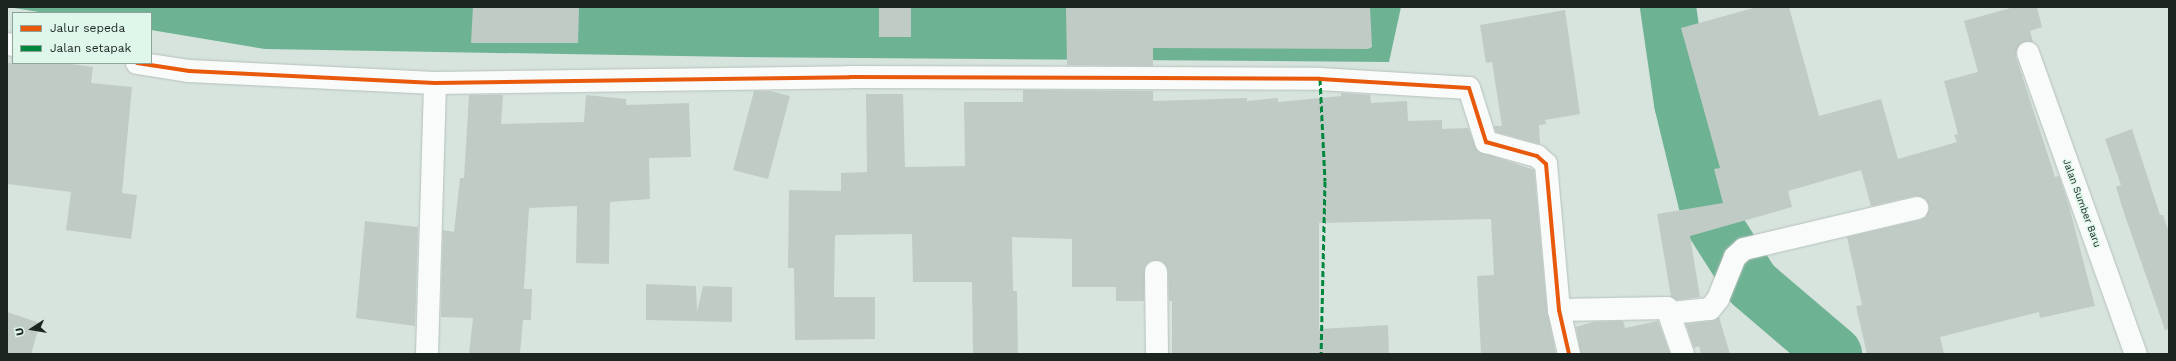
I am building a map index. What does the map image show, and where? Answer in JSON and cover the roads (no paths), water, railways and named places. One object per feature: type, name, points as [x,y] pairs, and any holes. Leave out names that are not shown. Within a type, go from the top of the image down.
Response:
[{"type":"street","name":"Jalan Sumber Baru","points":[[2028,53],[2136,354]]},
{"type":"street","points":[[144,64],[189,71],[435,83],[850,77],[1304,79],[1469,88],[1486,142],[1537,156],[1546,164],[1549,177],[1559,310],[1569,354]]},
{"type":"street","points":[[427,354],[435,83]]},
{"type":"street","points":[[1559,310],[1663,308],[1671,313],[1710,309],[1718,299],[1731,264],[1744,249],[1917,208]]},
{"type":"street","points":[[1156,272],[1157,354]]},
{"type":"street","points":[[1671,313],[1683,354]]},
{"type":"waterway","points":[[1668,7],[1682,103],[1710,218],[1752,284],[1834,354]]}]
